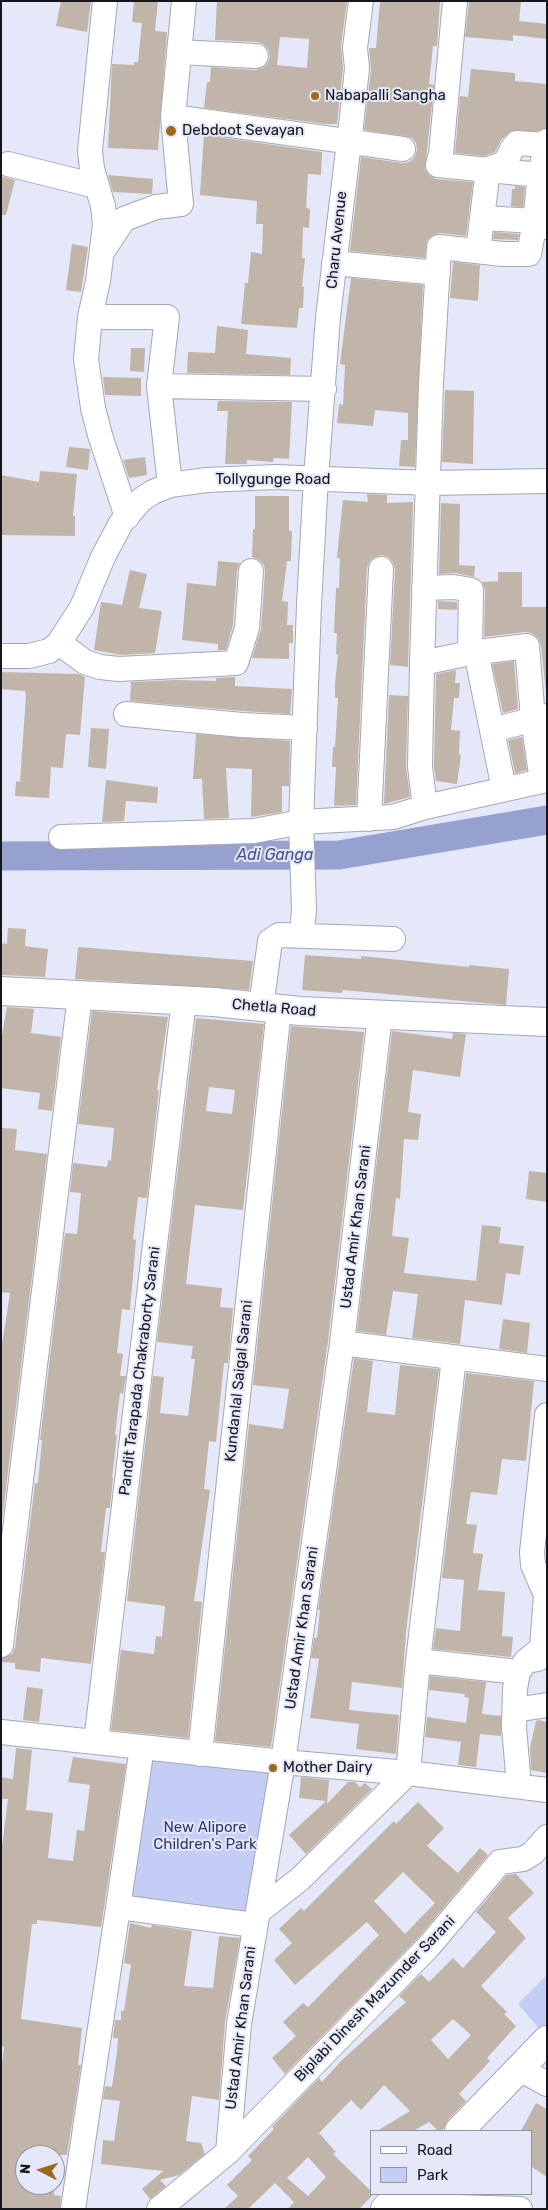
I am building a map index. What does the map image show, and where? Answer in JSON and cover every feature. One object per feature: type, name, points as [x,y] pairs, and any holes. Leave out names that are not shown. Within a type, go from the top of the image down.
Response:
[{"type":"main road","name":"Chetla Road","points":[[1,991],[184,1000],[270,1008],[547,1022]]},
{"type":"main road","points":[[460,2130],[547,2040]]},
{"type":"street","points":[[105,1],[90,151],[96,186],[103,206],[105,225],[104,249],[90,317],[86,359],[93,408],[127,516]]},
{"type":"street","points":[[104,249],[124,219],[156,207],[181,204],[174,117],[184,1]]},
{"type":"street","name":"Charu Avenue","points":[[302,934],[304,909],[302,826],[309,605],[316,478],[328,317],[357,68],[355,48],[361,1]]},
{"type":"street","points":[[456,1],[441,154],[438,165],[540,175]]},
{"type":"street","points":[[180,52],[256,56]]},
{"type":"street","points":[[174,117],[403,149]]},
{"type":"street","points":[[426,807],[420,767],[422,663],[431,384],[439,247],[503,254],[529,254],[541,224],[540,175],[546,144],[516,144],[505,163],[488,169]]},
{"type":"street","points":[[8,164],[96,186]]},
{"type":"street","points":[[478,251],[488,169]]},
{"type":"street","points":[[483,218],[541,224]]},
{"type":"street","points":[[334,263],[438,273]]},
{"type":"street","points":[[90,317],[167,317],[159,386],[170,485]]},
{"type":"street","points":[[159,386],[324,389]]},
{"type":"street","name":"Tollygunge Road","points":[[59,643],[82,607],[103,557],[121,523],[141,500],[153,492],[170,485],[244,477],[429,483],[547,481]]},
{"type":"street","points":[[369,819],[381,569]]},
{"type":"street","points":[[1,656],[29,656],[49,650],[59,643],[85,662],[100,667],[119,669],[236,663],[247,628],[251,571]]},
{"type":"street","points":[[424,588],[454,587],[471,590],[473,653],[504,789]]},
{"type":"street","points":[[60,836],[254,831],[393,817],[426,807],[544,780],[537,645],[473,653],[422,663]]},
{"type":"street","points":[[126,714],[242,725],[306,728]]},
{"type":"street","points":[[492,730],[540,718]]},
{"type":"street","name":"Kundanlal Saigal Sarani","points":[[200,1754],[270,1008],[270,941],[279,935],[302,934],[393,938]]},
{"type":"street","points":[[1,1645],[80,996]]},
{"type":"street","name":"Pandit Tarapada Chakraborty Sarani","points":[[96,1742],[184,1000]]},
{"type":"street","name":"Ustad Amir Khan Sarani","points":[[228,2152],[239,2024],[283,1762],[342,1343],[380,1014]]},
{"type":"street","points":[[342,1343],[547,1369]]},
{"type":"street","points":[[119,1907],[256,1919],[300,1879],[408,1773],[418,1661],[454,1358]]},
{"type":"street","points":[[519,1786],[515,1710],[530,1664],[542,1648],[546,1595],[533,1565],[532,1552],[540,1541],[547,1415]]},
{"type":"street","points":[[418,1661],[530,1664]]},
{"type":"street","points":[[515,1710],[547,1705]]},
{"type":"street","points":[[1,1732],[200,1754],[408,1773],[547,1790]]},
{"type":"street","points":[[73,2209],[142,1747]]},
{"type":"street","name":"Biplabi Dinesh Mazumder Sarani","points":[[228,2152],[429,1946],[500,1862],[523,1859],[533,1853],[547,1837]]},
{"type":"street","points":[[518,2068],[547,2084]]},
{"type":"street","points":[[160,2209],[228,2152]]},
{"type":"street","points":[[392,2202],[520,2209]]},
{"type":"green space","name":"New Alipore Children's Park","points":[[148,1754],[271,1766],[264,1917],[127,1901]]},
{"type":"green space","points":[[547,1975],[547,2038],[518,2004]]},
{"type":"building","points":[[61,1],[91,1],[87,32],[56,26]]},
{"type":"building","points":[[134,1],[158,1],[155,31],[167,32],[158,150],[108,148],[112,64],[134,65],[134,62],[138,62],[142,23],[132,22]]},
{"type":"building","points":[[217,1],[347,1],[341,46],[343,68],[337,124],[204,108],[207,82],[210,82],[211,67],[256,70],[263,68],[268,63],[270,57],[268,49],[263,44],[257,42],[215,40]],"holes":[[[280,37],[309,39],[307,68],[277,65]]]},
{"type":"building","points":[[380,1],[440,1],[437,46],[433,46],[429,84],[434,85],[425,169],[429,175],[436,179],[473,182],[466,236],[440,233],[433,235],[427,240],[425,258],[350,251],[361,157],[402,163],[409,162],[414,158],[417,150],[416,143],[412,138],[364,130],[371,69],[369,48],[376,48]]},
{"type":"building","points":[[469,1],[521,1],[519,21],[547,24],[547,39],[513,35],[513,41],[465,37]]},
{"type":"building","points":[[471,69],[515,73],[515,81],[547,84],[547,128],[538,131],[511,131],[501,140],[495,152],[484,156],[455,153],[460,96],[468,97]]},
{"type":"building","points":[[204,135],[322,152],[321,175],[308,174],[306,208],[310,209],[309,228],[303,227],[302,258],[305,258],[302,287],[304,287],[303,308],[299,308],[297,328],[241,324],[245,283],[248,283],[251,252],[262,254],[263,224],[256,224],[257,201],[200,195]]},
{"type":"building","points":[[108,175],[153,179],[152,194],[113,192]]},
{"type":"building","points":[[1,176],[15,180],[6,215],[1,215]]},
{"type":"building","points":[[515,186],[525,187],[523,207],[511,206],[512,189],[515,189]]},
{"type":"building","points":[[494,232],[519,234],[518,240],[493,239]]},
{"type":"building","points":[[72,244],[88,247],[81,292],[66,290]]},
{"type":"building","points":[[453,262],[480,265],[478,301],[450,298]]},
{"type":"building","points":[[351,278],[423,285],[415,467],[399,466],[401,440],[408,440],[408,413],[375,410],[373,426],[337,423],[339,404],[343,405],[345,365],[340,364]]},
{"type":"building","points":[[217,326],[248,330],[246,354],[291,358],[290,375],[187,373],[188,352],[215,353]]},
{"type":"building","points":[[131,348],[145,348],[144,372],[130,371]]},
{"type":"building","points":[[103,377],[141,378],[141,396],[105,395]]},
{"type":"building","points":[[445,390],[474,391],[473,464],[442,462]]},
{"type":"building","points":[[218,401],[292,402],[289,459],[274,458],[273,462],[247,460],[247,464],[225,464],[228,411],[217,411]]},
{"type":"building","points":[[69,447],[90,449],[88,470],[66,467]]},
{"type":"building","points":[[145,457],[147,475],[129,478],[123,460]]},
{"type":"building","points":[[40,471],[77,474],[73,516],[75,516],[75,536],[1,535],[1,475],[39,482]]},
{"type":"building","points":[[367,494],[387,495],[387,503],[413,502],[408,667],[390,665],[395,569],[393,562],[388,557],[382,555],[370,561],[367,568],[356,805],[334,806],[336,767],[332,767],[338,698],[335,698],[335,683],[338,655],[336,654],[337,633],[334,633],[336,588],[339,588],[340,558],[337,558],[339,537],[343,500],[368,502]]},
{"type":"building","points":[[255,496],[289,496],[289,531],[292,531],[291,561],[287,561],[282,601],[288,602],[287,625],[293,625],[293,643],[289,643],[289,659],[252,658],[261,629],[265,572],[264,565],[252,557],[253,529],[255,529]]},
{"type":"building","points":[[441,503],[460,504],[459,565],[475,566],[474,577],[456,573],[439,574]]},
{"type":"building","points":[[218,561],[240,563],[237,570],[233,625],[226,650],[218,650],[218,644],[182,640],[187,583],[216,586]]},
{"type":"building","points":[[130,570],[147,574],[139,608],[162,611],[155,653],[121,655],[94,650],[101,602],[122,605]]},
{"type":"building","points":[[498,572],[522,572],[522,607],[547,607],[547,703],[541,645],[538,638],[532,633],[525,632],[484,637],[485,590],[482,582],[498,581]]},
{"type":"building","points":[[438,601],[457,602],[457,610],[438,609]]},
{"type":"building","points":[[514,661],[518,709],[503,713],[492,664]]},
{"type":"building","points":[[456,670],[455,683],[460,683],[459,698],[454,698],[451,730],[460,731],[459,755],[461,755],[457,784],[436,781],[434,766],[436,674]]},
{"type":"building","points":[[1,672],[79,674],[85,677],[80,735],[66,734],[63,768],[51,767],[49,798],[15,796],[16,781],[20,782],[26,695],[25,691],[1,689]]},
{"type":"building","points":[[235,677],[235,686],[292,689],[290,714],[130,701],[131,682],[216,681],[216,678]]},
{"type":"building","points":[[389,695],[408,696],[406,767],[410,797],[384,804]]},
{"type":"building","points":[[91,728],[109,729],[106,769],[88,767]]},
{"type":"building","points":[[196,734],[290,741],[289,786],[282,786],[282,812],[251,817],[252,769],[226,768],[229,818],[204,819],[202,779],[193,779]]},
{"type":"building","points":[[522,737],[527,770],[515,773],[508,740]]},
{"type":"building","points":[[106,780],[158,787],[157,803],[126,801],[124,821],[102,822]]},
{"type":"building","points":[[8,928],[26,929],[25,946],[48,949],[45,977],[1,975],[1,943],[7,944]]},
{"type":"building","points":[[78,947],[253,961],[249,990],[75,979]]},
{"type":"building","points":[[305,955],[361,959],[361,956],[469,967],[469,965],[509,969],[506,1005],[343,990],[342,993],[302,990]]},
{"type":"building","points":[[7,1007],[34,1009],[31,1033],[61,1037],[52,1111],[38,1109],[40,1093],[1,1088],[1,1041]]},
{"type":"building","points":[[92,1011],[168,1017],[157,1090],[159,1090],[147,1198],[138,1197],[133,1239],[136,1240],[130,1310],[122,1309],[117,1353],[123,1354],[120,1376],[126,1376],[123,1394],[120,1393],[110,1508],[106,1508],[101,1552],[105,1552],[91,1664],[41,1658],[40,1672],[15,1669],[15,1663],[1,1662],[1,1658],[12,1654],[15,1647],[35,1483],[38,1483],[42,1440],[40,1440],[65,1233],[77,1234],[81,1193],[70,1192],[73,1163],[107,1167],[108,1160],[111,1161],[114,1128],[78,1124]]},
{"type":"building","points":[[196,1018],[264,1024],[243,1210],[195,1205],[186,1284],[222,1288],[220,1307],[233,1308],[228,1363],[224,1363],[216,1442],[209,1441],[204,1489],[210,1490],[194,1601],[202,1602],[188,1738],[111,1730],[121,1650],[154,1654],[156,1636],[162,1637],[165,1606],[127,1601],[153,1376],[164,1377],[160,1413],[188,1416],[195,1359],[191,1359],[193,1346],[157,1342]],"holes":[[[209,1087],[235,1090],[232,1114],[206,1111]]]},
{"type":"building","points":[[291,1026],[364,1032],[328,1341],[271,1747],[215,1741],[249,1424],[283,1429],[289,1389],[253,1385]]},
{"type":"building","points":[[392,1031],[452,1039],[453,1033],[466,1034],[460,1077],[413,1070],[408,1112],[421,1114],[418,1140],[404,1139],[400,1199],[396,1198],[392,1236],[409,1238],[404,1273],[476,1281],[482,1225],[501,1227],[499,1243],[524,1246],[520,1275],[506,1273],[502,1305],[465,1300],[460,1344],[412,1338],[418,1294],[393,1291],[386,1335],[357,1331]]},
{"type":"building","points":[[1,1128],[17,1129],[15,1150],[47,1154],[1,1529],[1,1351],[10,1293],[1,1292]]},
{"type":"building","points":[[529,1171],[547,1173],[547,1202],[526,1199]]},
{"type":"building","points":[[503,1319],[530,1323],[527,1353],[499,1349]]},
{"type":"building","points":[[354,1358],[373,1361],[367,1412],[395,1415],[400,1365],[439,1369],[406,1632],[402,1688],[352,1682],[349,1710],[399,1715],[396,1754],[356,1749],[359,1724],[310,1718],[319,1659],[311,1658],[314,1638],[317,1638],[320,1610],[318,1610]]},
{"type":"building","points":[[466,1373],[534,1381],[526,1461],[502,1459],[497,1495],[471,1492],[466,1524],[477,1525],[473,1553],[483,1554],[478,1590],[505,1592],[502,1636],[513,1637],[511,1657],[433,1649],[436,1628],[460,1631],[464,1580],[442,1578]]},
{"type":"building","points":[[430,1676],[486,1682],[482,1714],[501,1716],[501,1736],[480,1734],[476,1767],[458,1765],[461,1742],[425,1737],[427,1717],[466,1723],[469,1698],[464,1697],[465,1694],[429,1690]]},
{"type":"building","points":[[27,1687],[43,1689],[39,1722],[23,1720]]},
{"type":"building","points":[[536,1721],[547,1722],[547,1773],[531,1770],[530,1748]]},
{"type":"building","points":[[16,1748],[32,1750],[26,1810],[53,1813],[48,1858],[73,1861],[77,1830],[84,1831],[90,1785],[68,1782],[73,1757],[126,1764],[101,1927],[37,1920],[37,1924],[32,1924],[21,2019],[82,2028],[78,2065],[81,2065],[67,2155],[65,2155],[65,2145],[15,2145],[15,2195],[61,2196],[60,2209],[1,2209],[1,2073],[4,2047],[1,2046],[1,1854],[8,1799],[1,1799],[1,1777],[13,1779]]},
{"type":"building","points":[[301,1777],[329,1780],[327,1804],[348,1782],[355,1782],[360,1787],[365,1783],[372,1789],[306,1854],[289,1835],[326,1801],[299,1798]]},
{"type":"building","points":[[418,1802],[444,1828],[427,1846],[458,1873],[480,1848],[488,1855],[419,1937],[285,2074],[272,2058],[296,2036],[283,2022],[303,2003],[308,2007],[379,1935],[367,1922],[295,1985],[274,1960],[292,1943],[279,1929],[301,1908],[304,1911],[394,1821],[396,1824]],"holes":[[[403,1872],[435,1903],[405,1934],[374,1901]]]},
{"type":"building","points":[[516,1874],[534,1893],[508,1918],[526,1938],[481,1986],[507,2012],[504,2014],[516,2026],[487,2058],[490,2061],[459,2094],[466,2101],[448,2120],[444,2129],[437,2130],[429,2122],[415,2130],[379,2130],[410,2111],[384,2085],[361,2110],[351,2100],[319,2133],[336,2152],[333,2154],[370,2190],[370,2195],[373,2195],[359,2209],[288,2209],[294,2202],[275,2183],[248,2209],[224,2209],[238,2196],[227,2185],[252,2160],[248,2156],[274,2129],[272,2127],[319,2078],[322,2082],[342,2060],[406,2002],[399,1996],[421,1974],[429,1982],[453,1958],[463,1968],[496,1932],[476,1912],[507,1875]],"holes":[[[453,2019],[471,2035],[448,2059],[431,2040]],[[308,2157],[326,2177],[308,2196],[287,2178]]]},
{"type":"building","points":[[130,1923],[151,1928],[152,1925],[192,1931],[184,1986],[213,1988],[219,1936],[240,1938],[225,2022],[219,2100],[192,2096],[186,2141],[201,2143],[205,2154],[179,2175],[160,2180],[166,2186],[150,2199],[142,2189],[163,2171],[101,2164],[103,2140],[114,2141],[120,2101],[103,2099],[105,2086],[112,2087],[118,2038],[113,2038],[115,2020],[121,2020],[121,2011],[124,2011],[131,1965],[124,1963]]},
{"type":"building","points":[[536,2103],[547,2109],[547,2177],[533,2168],[533,2130],[522,2130]]},
{"type":"waterway","name":"Adi Ganga","points":[[1,856],[339,855],[547,820]]},
{"type":"place","name":"Nabapalli Sangha","points":[[315,96]]},
{"type":"place","name":"Debdoot Sevayan","points":[[171,131]]},
{"type":"place","name":"Mother Dairy","points":[[273,1768]]}]
